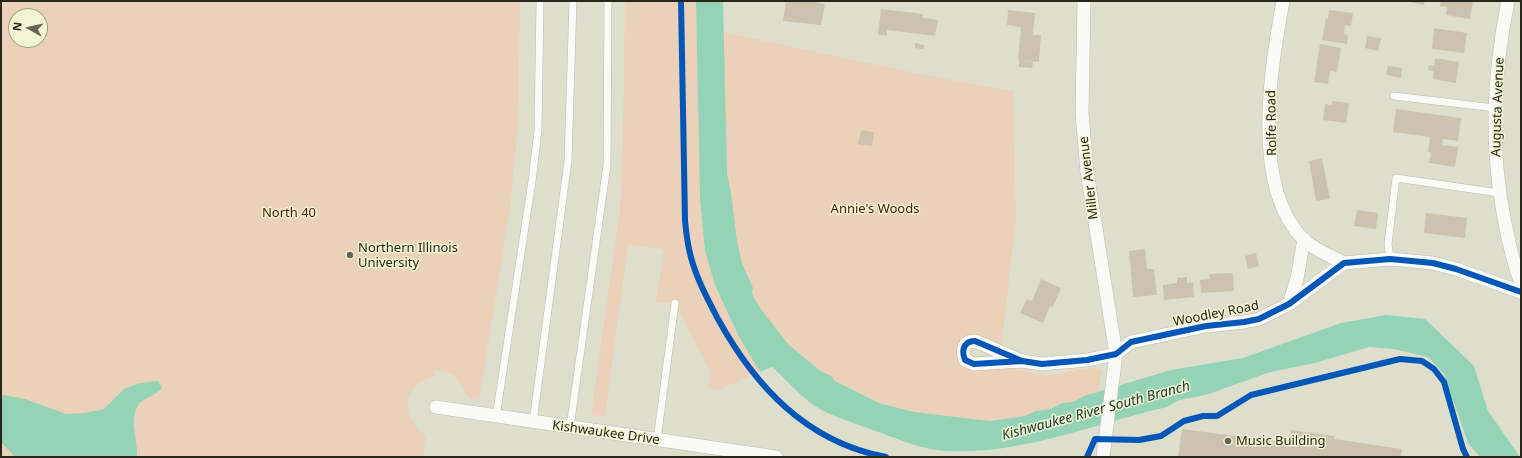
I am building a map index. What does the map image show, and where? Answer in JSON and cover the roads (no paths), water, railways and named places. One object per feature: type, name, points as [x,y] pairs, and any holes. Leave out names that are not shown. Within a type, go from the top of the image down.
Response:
[{"type":"street","name":"Miller Avenue","points":[[1084,1],[1082,113],[1087,172],[1116,354],[1103,457]]},
{"type":"street","name":"Rolfe Road","points":[[1283,1],[1273,62],[1269,137],[1277,191],[1292,223],[1304,239],[1312,246],[1344,263]]},
{"type":"street","name":"Augusta Avenue","points":[[1508,1],[1499,50],[1494,131],[1499,193],[1515,268],[1521,283]]},
{"type":"street","points":[[1289,304],[1297,279],[1304,239]]},
{"type":"street","points":[[1344,263],[1390,260],[1433,263],[1456,269],[1521,292]]},
{"type":"street","name":"Woodley Road","points":[[1116,354],[1131,342],[1206,326],[1259,319],[1289,304],[1344,263]]},
{"type":"street","points":[[1022,361],[1042,364],[1062,363],[1116,354]]},
{"type":"street","name":"Kishwaukee Drive","points":[[436,407],[776,457]]},
{"type":"lane","points":[[496,417],[532,181],[538,130],[540,1]]},
{"type":"lane","points":[[533,422],[568,161],[573,1]]},
{"type":"lane","points":[[570,427],[607,165],[608,1]]},
{"type":"lane","points":[[1394,96],[1495,108]]},
{"type":"lane","points":[[1390,260],[1388,244],[1396,178],[1499,193]]},
{"type":"lane","points":[[657,440],[676,303]]},
{"type":"water","name":"Kishwaukee River South Branch","points":[[696,1],[723,1],[727,174],[731,192],[737,241],[742,263],[753,288],[752,294],[760,308],[788,344],[819,370],[831,376],[835,381],[879,403],[914,412],[990,421],[1025,416],[1036,411],[1051,409],[1062,403],[1073,402],[1084,396],[1171,370],[1243,358],[1341,323],[1386,315],[1425,319],[1474,366],[1488,411],[1520,457],[1480,457],[1468,443],[1455,405],[1448,391],[1445,375],[1428,357],[1394,349],[1369,347],[1315,363],[1270,372],[1206,395],[1179,400],[1167,407],[1053,438],[995,449],[966,451],[928,449],[849,422],[818,408],[801,395],[772,367],[760,372],[738,335],[715,285],[705,251],[700,199]]},
{"type":"water","points":[[158,381],[162,388],[139,404],[134,416],[137,457],[15,457],[1,442],[1,396],[4,395],[25,399],[66,414],[85,413],[104,409],[124,389],[140,383]]},
{"type":"place","name":"Northern Illinois University","points":[[350,255]]},
{"type":"place","name":"Music Building","points":[[1228,441]]},
{"type":"park label","name":"Annie's Woods","points":[[875,209]]},
{"type":"park label","name":"North 40","points":[[289,213]]}]
